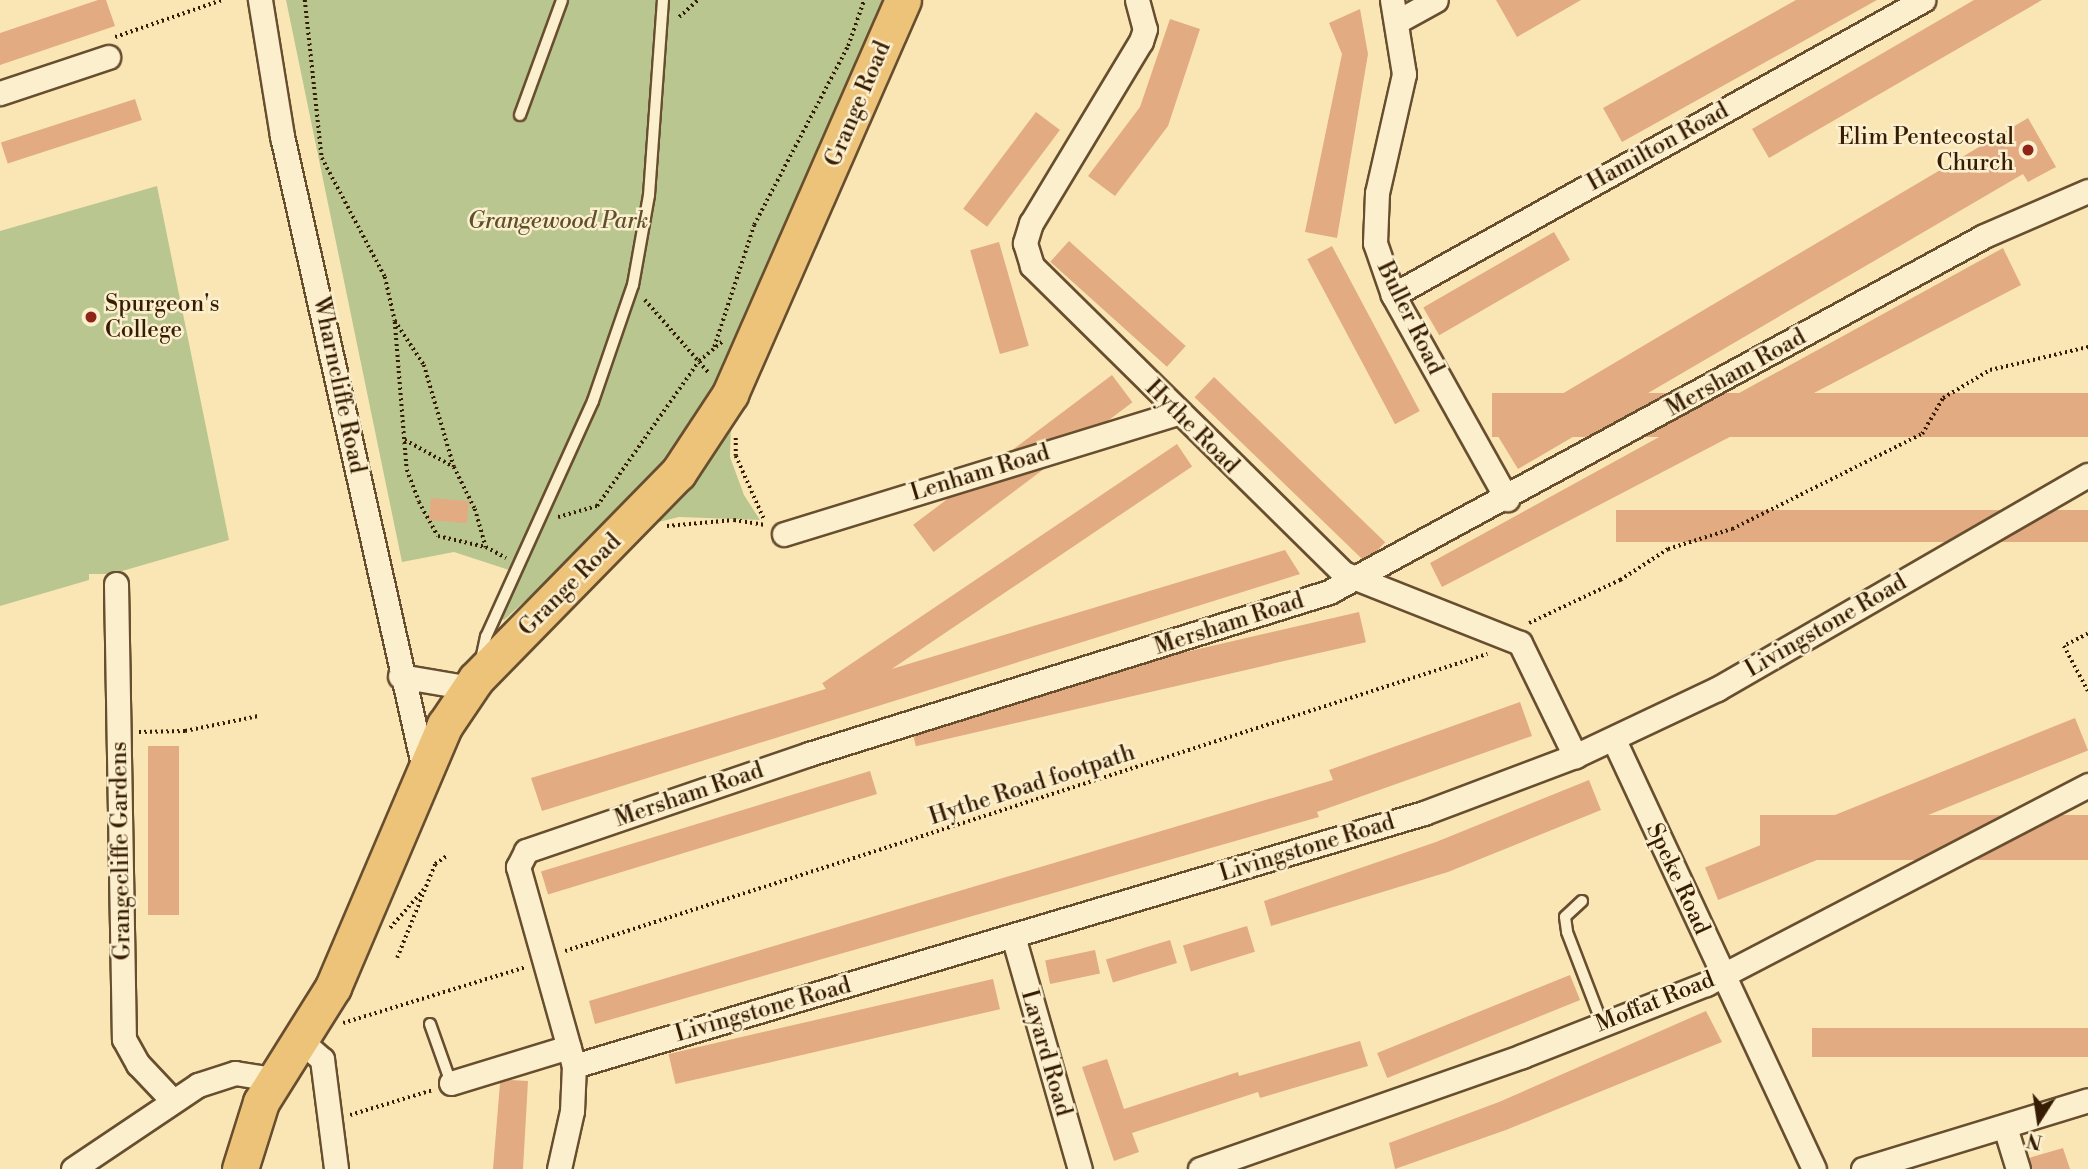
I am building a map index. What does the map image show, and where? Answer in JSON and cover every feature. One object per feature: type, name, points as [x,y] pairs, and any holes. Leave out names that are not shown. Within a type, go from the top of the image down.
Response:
[{"type":"main road","name":"Grange Road","points":[[240,1169],[272,1079],[300,1041],[333,986],[445,724],[473,684],[678,473],[730,394],[903,0]]},
{"type":"street","name":"Wharncliffe Road","points":[[260,0],[282,136],[330,335],[400,676],[424,769]]},
{"type":"street","name":"Hythe Road","points":[[1138,0],[1145,29],[1141,41],[1031,223],[1025,243],[1032,266],[1177,413],[1334,566],[1354,580],[1515,639]]},
{"type":"street","points":[[1395,10],[1436,0]]},
{"type":"street","name":"Hamilton Road","points":[[1393,295],[1923,0]]},
{"type":"street","name":"Buller Road","points":[[1395,10],[1402,99],[1374,218],[1382,269],[1393,295],[1507,499]]},
{"type":"street","points":[[0,93],[108,57]]},
{"type":"street","name":"Mersham Road","points":[[571,1056],[518,867],[526,851],[809,754],[1329,592],[1507,499],[1984,236],[2088,191]]},
{"type":"street","name":"Lenham Road","points":[[784,534],[1177,413]]},
{"type":"street","name":"Livingstone Road","points":[[451,1083],[571,1056],[1013,936],[1424,814],[1614,740],[1717,689],[2088,475]]},
{"type":"street","name":"Grangecliffe Gardens","points":[[116,584],[124,1039],[138,1065],[172,1100]]},
{"type":"street","points":[[1515,639],[1528,652],[1575,756]]},
{"type":"street","points":[[400,676],[473,684]]},
{"type":"street","name":"Speke Road","points":[[1614,740],[1814,1169]]},
{"type":"street","name":"Moffat Road","points":[[1203,1169],[1399,1101],[1723,975],[2088,785]]},
{"type":"street","name":"Layard Road","points":[[1013,936],[1080,1169]]},
{"type":"street","points":[[300,1041],[322,1059],[336,1169]]},
{"type":"street","points":[[559,1169],[572,1111],[571,1056]]},
{"type":"street","points":[[73,1169],[172,1100],[223,1076],[240,1073],[272,1079]]},
{"type":"street","points":[[1863,1169],[2088,1100]]},
{"type":"street","points":[[2005,1127],[2018,1169]]},
{"type":"lane","points":[[520,115],[562,0]]},
{"type":"lane","points":[[473,684],[486,637],[593,401],[633,285],[651,182],[663,0]]},
{"type":"lane","points":[[1582,901],[1565,917],[1567,932],[1602,1023]]},
{"type":"lane","points":[[430,1024],[451,1083]]},
{"type":"path","points":[[108,57],[107,40],[222,0]]},
{"type":"path","points":[[306,0],[322,158],[385,277],[395,321],[407,470],[438,536],[486,547],[520,566]]},
{"type":"path","points":[[714,349],[754,225],[848,46],[864,0]]},
{"type":"path","points":[[621,533],[633,535],[682,522],[734,520],[767,525],[736,456],[737,418],[730,394],[633,285]]},
{"type":"path","points":[[395,321],[424,365],[454,467],[475,509],[486,547]]},
{"type":"path","name":"Hythe Road footpath","points":[[556,954],[1462,665],[1515,639],[1531,621],[1620,580],[1668,549],[1732,530],[1922,434],[1943,398],[1990,370],[2088,347]]},
{"type":"path","points":[[539,523],[597,506],[699,361]]},
{"type":"path","points":[[405,440],[454,467]]},
{"type":"path","points":[[2088,634],[2064,646],[2088,691]]},
{"type":"path","points":[[119,732],[185,731],[258,716]]},
{"type":"path","points":[[397,958],[435,864],[448,855]]},
{"type":"path","points":[[349,1023],[534,964]]},
{"type":"path","points":[[358,1112],[451,1083]]},
{"type":"green space","name":"Grangewood Park","points":[[286,0],[890,0],[740,351],[640,496],[504,620],[490,612],[509,570],[454,552],[402,562]]},
{"type":"green space","name":"Spurgeon's College","points":[[157,186],[229,540],[112,574],[89,574],[89,580],[0,606],[0,231]]},
{"type":"green space","points":[[731,424],[730,457],[744,495],[760,520],[679,517],[638,527]]},
{"type":"building","points":[[98,0],[106,0],[115,26],[0,65],[0,33]]},
{"type":"building","points":[[1496,0],[1581,0],[1517,37]]},
{"type":"building","points":[[1796,0],[1877,0],[1622,142],[1603,108]]},
{"type":"building","points":[[1974,0],[2042,0],[1769,158],[1752,129]]},
{"type":"building","points":[[1360,9],[1368,54],[1337,238],[1305,232],[1342,54],[1329,23]]},
{"type":"building","points":[[1170,19],[1200,29],[1168,126],[1115,196],[1088,176],[1140,107]]},
{"type":"building","points":[[135,99],[142,120],[8,163],[1,143]]},
{"type":"building","points":[[1036,112],[1060,130],[987,227],[963,209]]},
{"type":"building","points":[[2028,118],[2056,167],[2028,182],[2023,174],[1518,469],[1496,433]]},
{"type":"building","points":[[1554,232],[1570,260],[1439,335],[1423,308]]},
{"type":"building","points":[[1069,241],[1186,346],[1167,367],[1050,262]]},
{"type":"building","points":[[999,242],[1029,346],[1000,354],[970,250]]},
{"type":"building","points":[[1332,246],[1420,411],[1395,424],[1307,259]]},
{"type":"building","points":[[2003,248],[2021,285],[1442,587],[1430,563]]},
{"type":"building","points":[[1112,375],[1132,402],[934,552],[913,525]]},
{"type":"building","points":[[1214,377],[1385,542],[1366,562],[1195,397]]},
{"type":"building","points":[[1492,393],[2088,393],[2088,437],[1492,437]]},
{"type":"building","points":[[1177,444],[1192,466],[837,706],[822,683]]},
{"type":"building","points":[[431,498],[469,501],[467,523],[429,520]]},
{"type":"building","points":[[1616,510],[2088,510],[2088,542],[1616,542]]},
{"type":"building","points":[[1285,550],[1300,574],[542,811],[531,778]]},
{"type":"building","points":[[1359,612],[1366,642],[916,746],[909,716]]},
{"type":"building","points":[[1520,702],[1532,736],[1317,812],[1319,817],[595,1024],[589,1001],[1333,780],[1329,770]]},
{"type":"building","points":[[2075,718],[2088,750],[1718,900],[1705,867]]},
{"type":"building","points":[[148,746],[179,746],[179,915],[148,915]]},
{"type":"building","points":[[870,771],[877,794],[548,895],[541,872]]},
{"type":"building","points":[[1589,780],[1601,810],[1448,872],[1271,926],[1264,901],[1436,842]]},
{"type":"building","points":[[1760,815],[2088,815],[2088,860],[1760,860]]},
{"type":"building","points":[[1247,926],[1255,952],[1191,971],[1183,946]]},
{"type":"building","points":[[1170,940],[1177,963],[1113,983],[1106,960]]},
{"type":"building","points":[[1095,950],[1100,973],[1050,984],[1045,961]]},
{"type":"building","points":[[1570,975],[1580,1000],[1387,1078],[1377,1053]]},
{"type":"building","points":[[993,979],[1000,1009],[676,1084],[669,1054]]},
{"type":"building","points":[[1706,1011],[1722,1042],[1506,1130],[1395,1169],[1389,1143],[1499,1102]]},
{"type":"building","points":[[1812,1028],[2088,1028],[2088,1057],[1812,1057]]},
{"type":"building","points":[[1360,1041],[1368,1066],[1260,1098],[1258,1092],[1132,1133],[1139,1152],[1114,1161],[1082,1067],[1107,1059],[1124,1109],[1238,1072],[1239,1076]]},
{"type":"building","points":[[510,1080],[528,1081],[523,1169],[493,1169],[500,1083]]},
{"type":"building","points":[[2063,1148],[2070,1169],[2032,1169],[2029,1158]]},
{"type":"place","name":"Elim Pentecostal Church","points":[[2028,150]]},
{"type":"place","name":"Spurgeon's College","points":[[91,317]]}]
